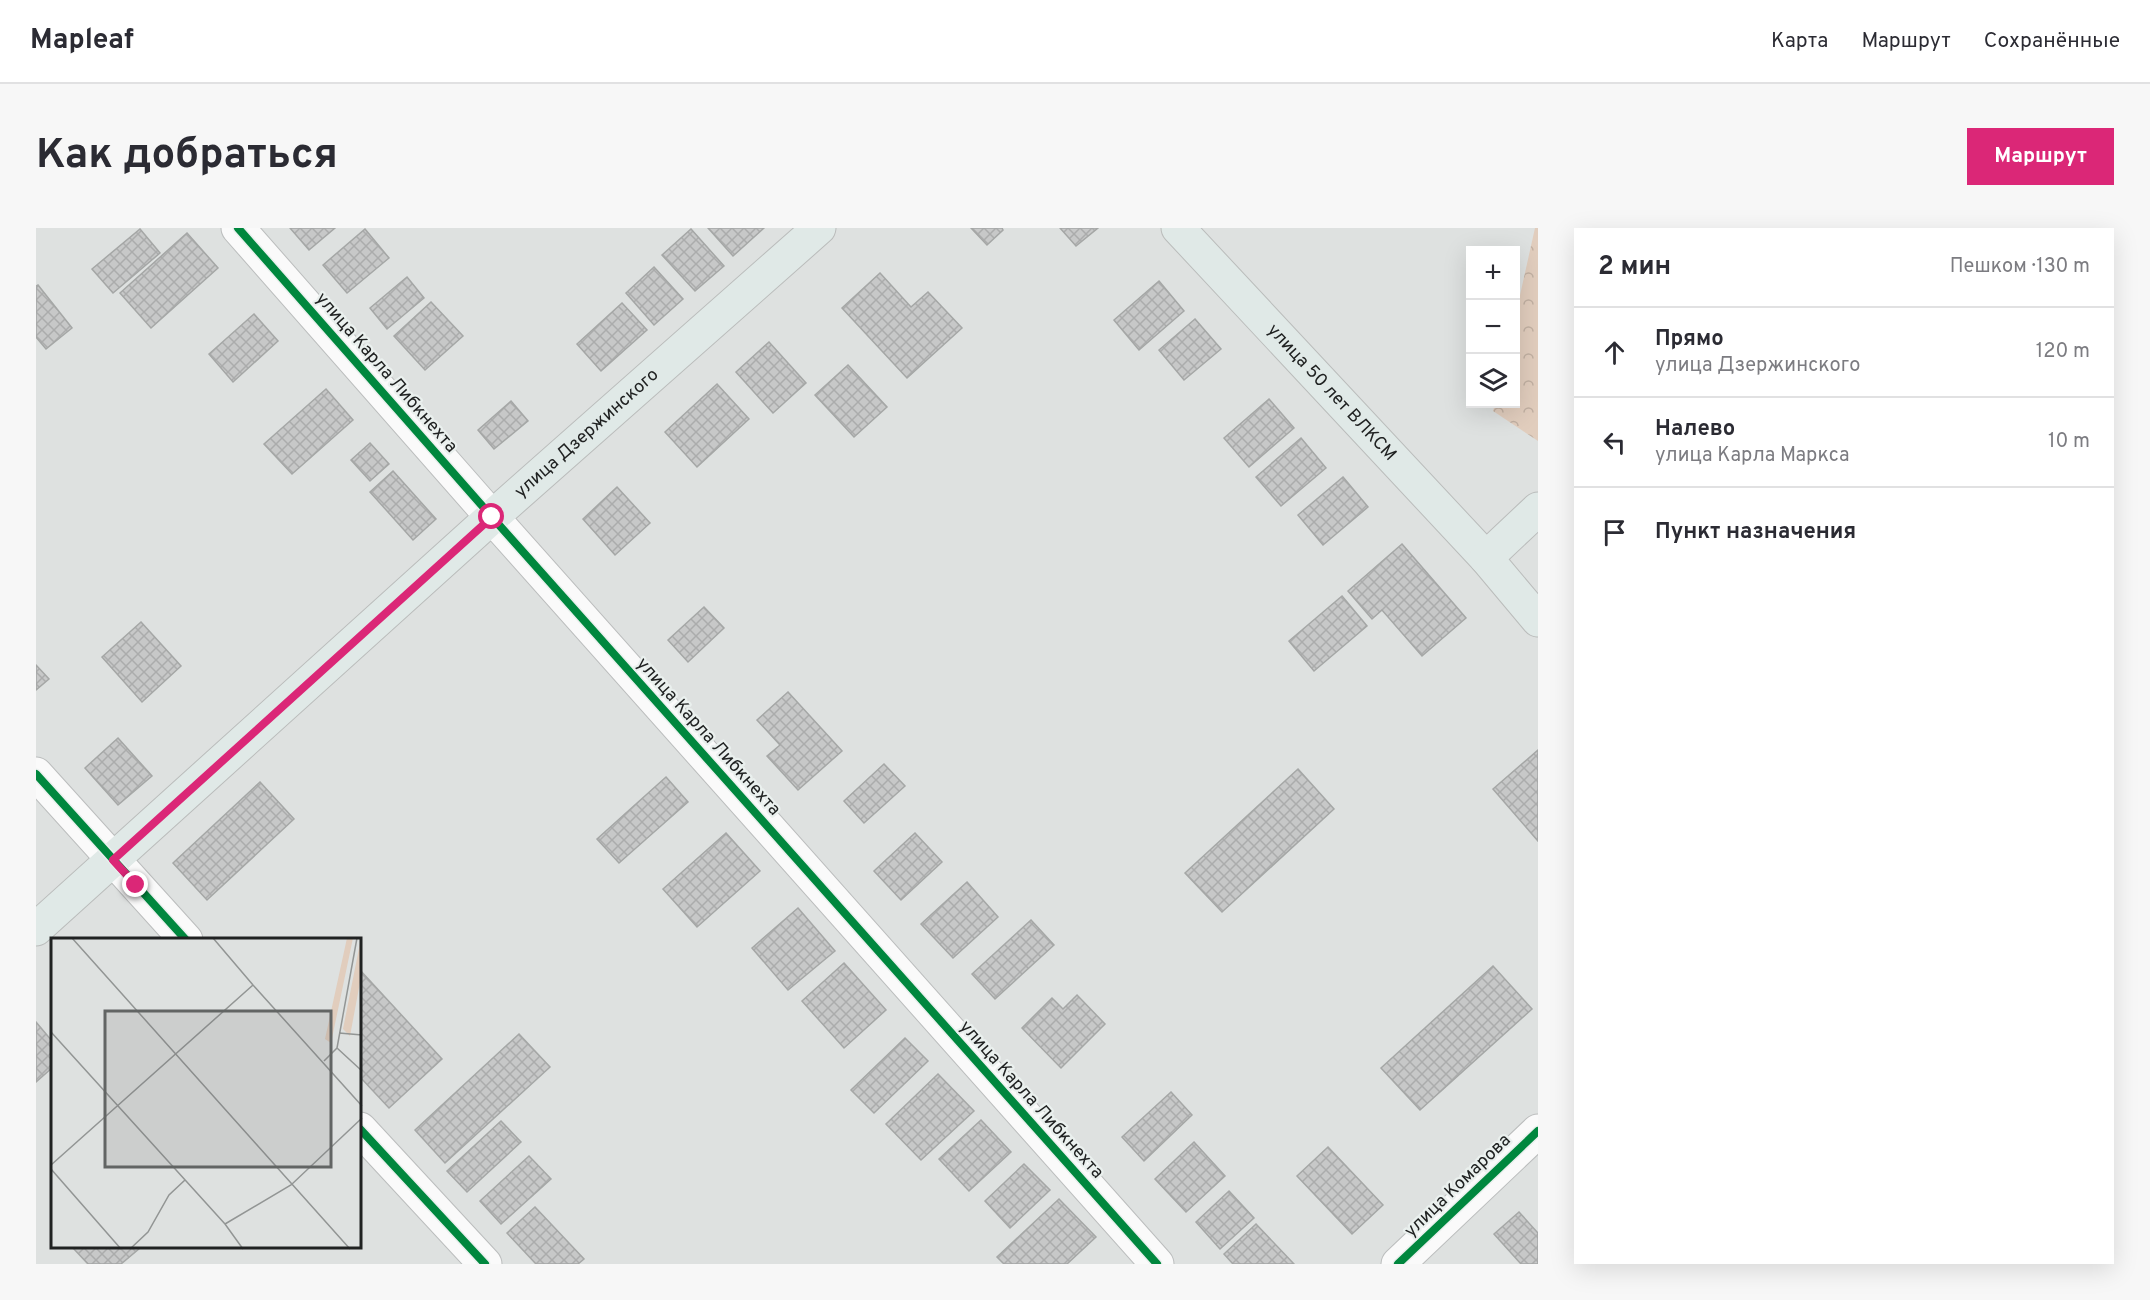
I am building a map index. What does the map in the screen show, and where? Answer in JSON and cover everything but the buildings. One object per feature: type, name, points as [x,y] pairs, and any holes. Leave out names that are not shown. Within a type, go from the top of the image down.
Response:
[{"type":"main road","name":"улица Дзержинского","points":[[36,929],[492,517],[819,228]]},
{"type":"main road","name":"улица 50 лет ВЛКСМ","points":[[1178,228],[1486,558],[1538,620]]},
{"type":"main road","points":[[1486,558],[1538,509]]},
{"type":"street","name":"улица Карла Либкнехта","points":[[238,228],[1157,1264]]},
{"type":"street","points":[[36,774],[184,938]]},
{"type":"street","points":[[362,1131],[485,1264]]},
{"type":"street","name":"улица Комарова","points":[[1398,1264],[1538,1131]]},
{"type":"green space","points":[[1535,228],[1538,228],[1538,441],[1493,411],[1494,408],[1520,408],[1520,295]]},
{"type":"cycle path","points":[[238,228],[1157,1264]]},
{"type":"cycle path","points":[[36,774],[184,938]]},
{"type":"cycle path","points":[[362,1131],[485,1264]]},
{"type":"cycle path","points":[[1398,1264],[1538,1131]]},
{"type":"route","points":[[136,885],[113,860],[492,517]]}]
